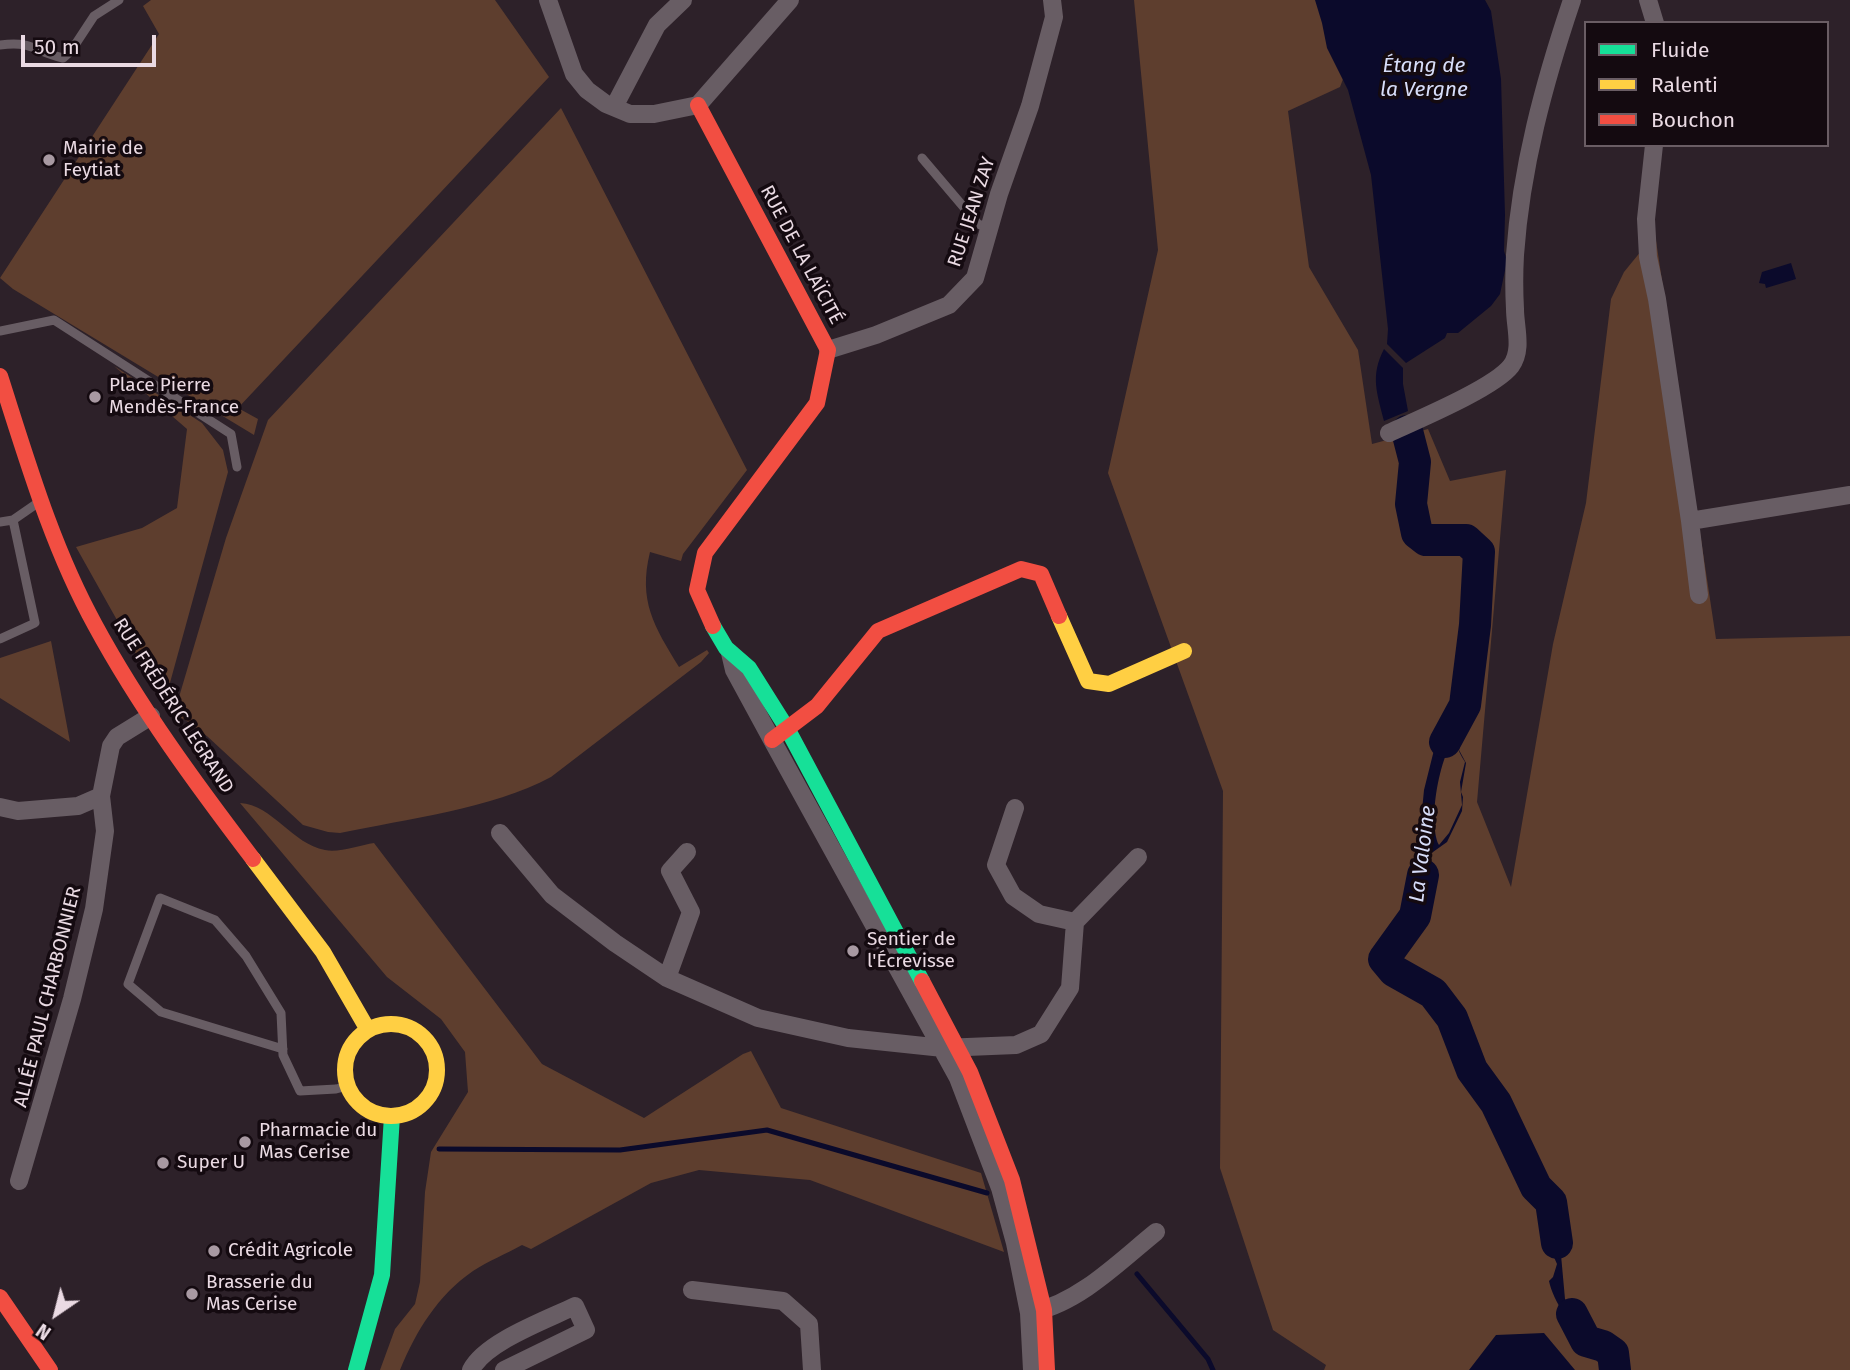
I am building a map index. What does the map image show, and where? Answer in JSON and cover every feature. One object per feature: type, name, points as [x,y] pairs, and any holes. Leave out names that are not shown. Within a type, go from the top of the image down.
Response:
[{"type":"street","points":[[548,0],[574,74],[587,90],[606,104],[630,114],[654,114],[698,105],[790,0]]},
{"type":"street","points":[[614,107],[657,25],[682,0]]},
{"type":"street","name":"RUE JEAN ZAY","points":[[828,350],[876,335],[948,305],[975,278],[1030,106],[1054,17],[1052,0]]},
{"type":"street","points":[[1389,433],[1500,377],[1515,359],[1515,256],[1521,199],[1535,127],[1572,0]]},
{"type":"street","points":[[1648,0],[1654,21]]},
{"type":"street","name":"RUE DE LA LAÏCITÉ","points":[[698,105],[828,350],[817,403],[705,553],[697,590],[706,615],[730,653],[749,668],[788,730],[951,1047]]},
{"type":"street","points":[[1654,147],[1646,219],[1648,257],[1657,299],[1699,595]]},
{"type":"street","name":"RUE FRÉDÉRIC LEGRAND","points":[[0,376],[41,501],[94,624],[150,716],[214,808],[323,952],[368,1030]]},
{"type":"street","points":[[1690,520],[1850,495]]},
{"type":"street","points":[[772,740],[817,706],[878,631],[1021,569],[1041,574],[1088,681],[1109,684],[1184,651]]},
{"type":"street","points":[[730,653],[734,670],[772,740],[951,1047],[958,1078],[1000,1188],[1037,1312],[1047,1370]]},
{"type":"street","name":"ALLÉE PAUL CHARBONNIER","points":[[19,1181],[72,999],[94,909],[105,831],[101,796],[111,746],[117,737],[150,716]]},
{"type":"street","points":[[0,807],[18,811],[78,807],[101,796]]},
{"type":"street","points":[[1015,808],[996,864],[1013,896],[1039,914],[1075,922]]},
{"type":"street","points":[[500,833],[552,895],[667,978],[758,1017],[848,1038],[951,1047],[1016,1045],[1041,1034],[1070,988],[1075,922],[1138,857]]},
{"type":"street","points":[[667,978],[691,912],[670,871],[687,852]]},
{"type":"street","points":[[383,1024],[398,1024],[413,1029],[425,1039],[433,1052],[436,1074],[430,1095],[413,1110],[392,1116],[377,1114],[364,1108],[353,1097],[344,1067],[348,1052],[356,1039],[368,1030],[383,1024]]},
{"type":"street","points":[[356,1369],[382,1275],[392,1116]]},
{"type":"street","points":[[1037,1312],[1083,1290],[1156,1232]]},
{"type":"street","points":[[692,1290],[783,1301],[808,1324],[812,1370]]},
{"type":"street","points":[[0,1297],[50,1370]]},
{"type":"street","points":[[471,1370],[476,1361],[497,1345],[575,1306],[586,1330],[504,1370]]},
{"type":"street","points":[[1032,1370],[1037,1312]]},
{"type":"lane","points":[[0,45],[32,45],[51,56],[62,58],[71,51],[94,16],[119,0]]},
{"type":"lane","points":[[922,158],[978,224],[989,228]]},
{"type":"lane","points":[[0,331],[54,320],[231,434],[237,467]]},
{"type":"lane","points":[[0,522],[13,520],[41,501]]},
{"type":"lane","points":[[0,639],[34,623],[13,520]]},
{"type":"lane","points":[[283,1049],[161,1012],[128,984],[160,898],[215,920],[238,947],[281,1013],[283,1049],[283,1055],[300,1091],[348,1086]]},
{"type":"shaded area","points":[[151,0],[495,0],[549,77],[238,408],[258,419],[254,435],[13,289],[0,278],[159,34],[143,6]]},
{"type":"shaded area","points":[[1134,0],[1373,0],[1340,87],[1288,111],[1309,267],[1358,350],[1372,444],[1428,429],[1450,481],[1506,470],[1477,802],[1511,887],[1553,644],[1586,503],[1611,299],[1624,272],[1655,234],[1716,639],[1850,636],[1850,1370],[1324,1370],[1326,1365],[1273,1330],[1220,1168],[1223,791],[1108,473],[1158,250]]},
{"type":"shaded area","points":[[561,108],[747,470],[683,554],[681,561],[650,552],[647,599],[656,626],[670,652],[679,667],[707,650],[709,653],[701,662],[551,777],[528,788],[448,812],[340,833],[303,825],[208,737],[174,714],[226,538],[268,420]]},
{"type":"shaded area","points":[[114,366],[202,423],[223,450],[228,472],[168,690],[159,695],[76,547],[142,528],[177,508],[187,429]]},
{"type":"shaded area","points":[[51,641],[70,742],[0,698],[0,658]]},
{"type":"shaded area","points":[[240,803],[263,810],[302,840],[325,850],[343,850],[374,843],[542,1064],[644,1118],[751,1051],[781,1108],[981,1173],[1004,1252],[810,1180],[699,1170],[651,1183],[531,1249],[522,1245],[479,1267],[449,1291],[429,1315],[400,1370],[380,1370],[395,1329],[415,1304],[420,1282],[425,1192],[431,1152],[468,1092],[465,1052],[441,1019],[387,977]]},
{"type":"water","name":"Étang de la Vergne","points":[[1315,0],[1485,0],[1491,11],[1501,79],[1504,251],[1507,261],[1500,294],[1491,306],[1458,333],[1447,333],[1445,338],[1406,363],[1387,344],[1388,329],[1371,175],[1348,90],[1327,48]]},
{"type":"water","points":[[1791,263],[1796,279],[1766,288],[1765,284],[1759,283],[1762,272]]},
{"type":"water","points":[[1384,349],[1403,368],[1408,411],[1384,421],[1376,376]]},
{"type":"water","points":[[1407,431],[1415,462],[1411,503],[1417,533],[1426,540],[1466,540],[1479,552],[1475,625],[1461,685],[1472,724],[1461,741],[1459,750],[1466,763],[1461,792],[1463,797],[1462,811],[1447,842],[1426,857],[1422,894],[1415,916],[1388,954],[1394,971],[1433,993],[1452,1018],[1472,1070],[1496,1103],[1536,1187],[1551,1202],[1561,1255],[1565,1299],[1589,1339],[1613,1353],[1615,1370],[1612,1370],[1610,1359],[1576,1329],[1555,1297],[1549,1281],[1557,1264],[1553,1255],[1553,1221],[1535,1199],[1524,1165],[1506,1129],[1469,1072],[1446,1015],[1422,987],[1410,985],[1391,976],[1384,959],[1385,945],[1391,929],[1417,890],[1416,873],[1424,790],[1434,750],[1458,698],[1456,684],[1467,640],[1475,576],[1475,554],[1469,548],[1431,546],[1420,543],[1414,537],[1407,509],[1411,465],[1402,432]],"holes":[[[1469,720],[1457,742],[1465,762],[1460,782],[1462,805],[1449,833],[1439,845],[1434,817],[1439,779],[1451,743],[1459,729]]]},
{"type":"water","points":[[1544,1333],[1575,1370],[1469,1370],[1496,1335]]},
{"type":"waterway","name":"La Valoine","points":[[1407,431],[1415,462],[1411,504],[1417,533],[1426,540],[1466,540],[1479,552],[1475,625],[1465,705],[1445,742]]},
{"type":"waterway","name":"La Valoine","points":[[1423,875],[1415,916],[1384,959],[1394,971],[1433,993],[1452,1018],[1472,1070],[1496,1103],[1536,1187],[1551,1202],[1557,1243]]},
{"type":"waterway","points":[[439,1149],[620,1150],[767,1130],[987,1193]]},
{"type":"waterway","points":[[1137,1274],[1208,1359],[1213,1370]]},
{"type":"waterway","name":"La Valoine","points":[[1572,1314],[1586,1341],[1603,1346],[1613,1353],[1615,1370]]},
{"type":"traffic: fast","points":[[713,626],[726,648],[749,668],[788,730],[922,981]]},
{"type":"traffic: fast","points":[[356,1370],[382,1275],[392,1116]]},
{"type":"traffic: slow","points":[[1059,616],[1088,681],[1109,684],[1184,651]]},
{"type":"traffic: slow","points":[[253,859],[323,952],[368,1030]]},
{"type":"traffic: slow","points":[[391,1024],[409,1028],[424,1037],[433,1052],[437,1070],[433,1088],[424,1103],[409,1112],[391,1116],[373,1112],[358,1103],[349,1088],[345,1070],[349,1052],[358,1037],[373,1028],[391,1024]]},
{"type":"traffic: jam","points":[[698,105],[828,350],[817,403],[705,553],[697,590],[713,626]]},
{"type":"traffic: jam","points":[[0,376],[53,534],[95,625],[150,716],[253,859]]},
{"type":"traffic: jam","points":[[772,740],[817,706],[878,631],[1021,569],[1041,574],[1059,616]]},
{"type":"traffic: jam","points":[[922,981],[970,1072],[1012,1180],[1044,1310],[1047,1370]]},
{"type":"traffic: jam","points":[[0,1297],[50,1370]]},
{"type":"place","name":"Mairie de Feytiat","points":[[49,160]]},
{"type":"place","name":"Place Pierre Mendès-France","points":[[95,397]]},
{"type":"place","name":"Sentier de l'Écrevisse","points":[[853,951]]},
{"type":"place","name":"Pharmacie du Mas Cerise","points":[[245,1142]]},
{"type":"place","name":"Super U","points":[[163,1163]]},
{"type":"place","name":"Crédit Agricole","points":[[214,1251]]},
{"type":"place","name":"Brasserie du Mas Cerise","points":[[192,1294]]}]
